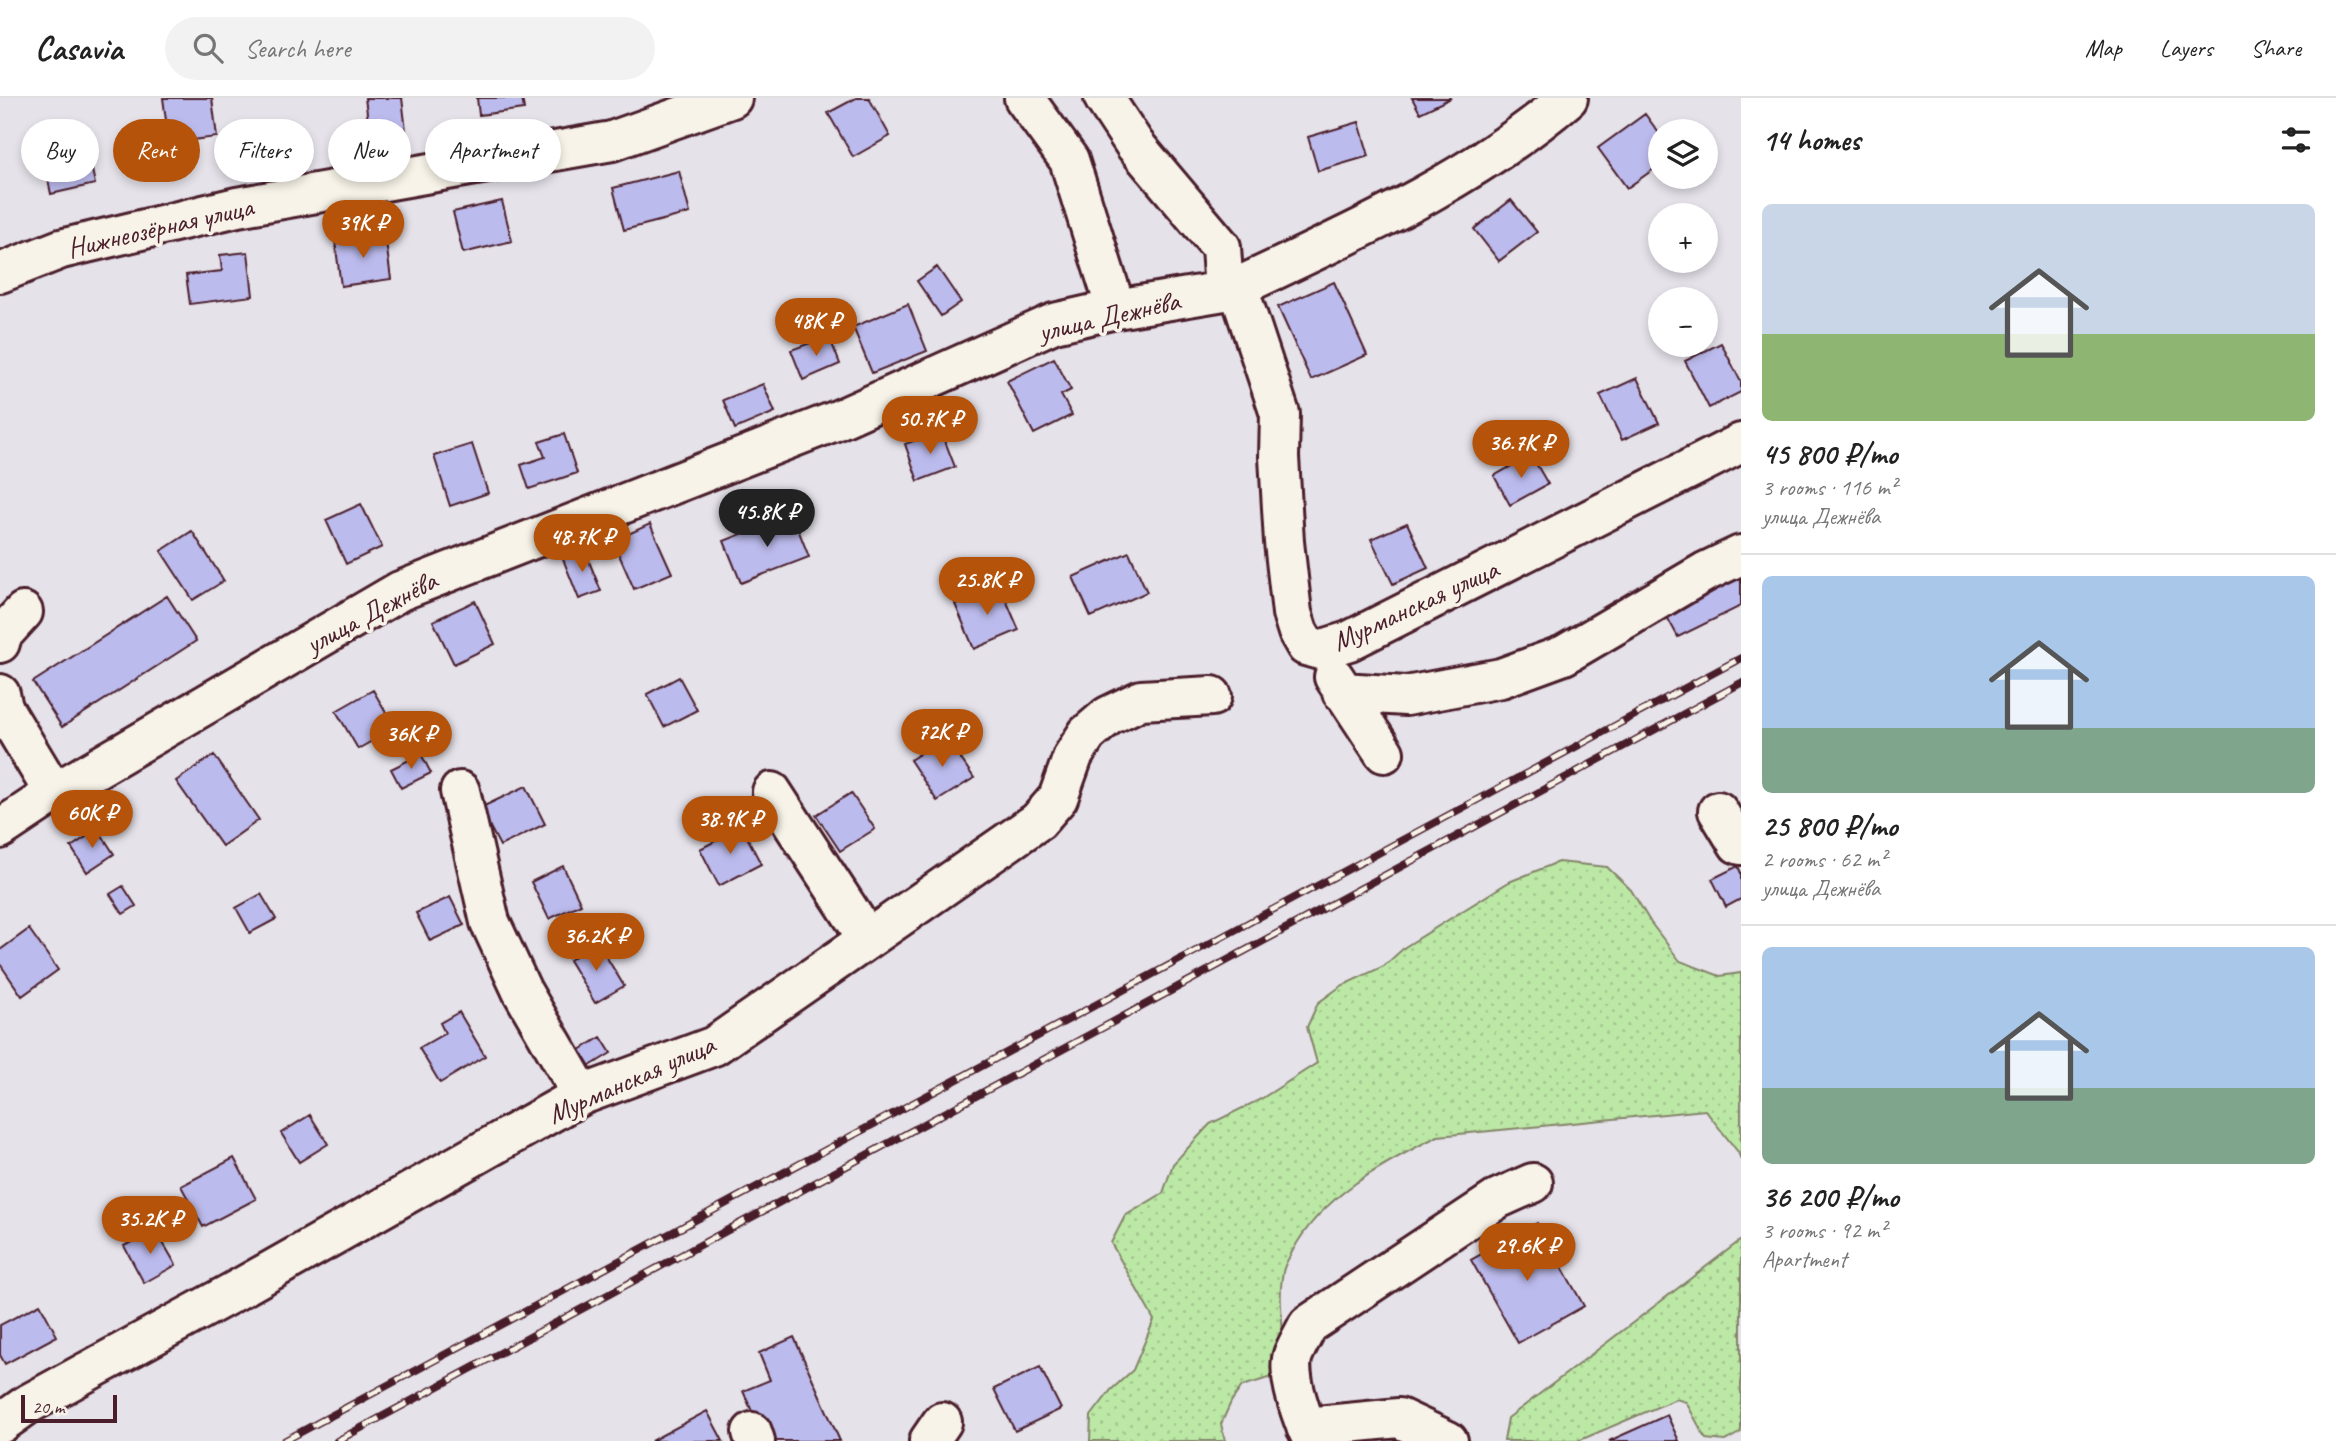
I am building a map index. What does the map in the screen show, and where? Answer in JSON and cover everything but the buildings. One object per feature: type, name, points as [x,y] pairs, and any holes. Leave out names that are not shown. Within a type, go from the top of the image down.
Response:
[{"type":"street","name":"Нижнеозёрная улица","points":[[0,274],[61,249],[224,210],[497,159],[612,141],[732,98]]},
{"type":"street","points":[[1024,98],[1069,160],[1115,309]]},
{"type":"street","points":[[1104,98],[1135,145],[1221,247],[1231,289]]},
{"type":"street","name":"улица Дежнёва","points":[[0,829],[54,793],[400,590],[835,421],[1054,323],[1115,309],[1231,289],[1352,233],[1451,182],[1532,129],[1568,98]]},
{"type":"street","name":"Мурманская улица","points":[[1231,289],[1280,414],[1279,457],[1283,530],[1292,613],[1306,646],[1320,650],[1349,642],[1741,443]]},
{"type":"street","points":[[1342,692],[1406,696],[1501,678],[1564,655],[1705,572],[1741,555]]},
{"type":"street","points":[[0,643],[2,635],[23,612]]},
{"type":"street","points":[[1320,650],[1342,692],[1384,753]]},
{"type":"street","points":[[0,694],[4,708],[54,793]]},
{"type":"street","name":"Мурманская улица","points":[[0,1424],[28,1404],[235,1291],[582,1095],[714,1046],[1038,821],[1059,798],[1073,756],[1087,734],[1108,716],[1141,700],[1212,696]]},
{"type":"street","points":[[460,791],[490,922],[522,992],[582,1095]]},
{"type":"street","points":[[772,792],[867,938]]},
{"type":"street","points":[[1718,811],[1741,845]]},
{"type":"street","points":[[1448,1441],[1399,1418],[1309,1434],[1294,1390],[1292,1358],[1308,1325],[1499,1198],[1533,1183]]},
{"type":"green space","points":[[1558,862],[1607,867],[1631,890],[1651,923],[1680,961],[1720,976],[1741,973],[1741,1160],[1738,1152],[1705,1110],[1438,1136],[1375,1170],[1355,1184],[1319,1214],[1304,1232],[1283,1272],[1282,1374],[1242,1386],[1221,1424],[1225,1441],[1090,1441],[1091,1416],[1111,1390],[1133,1370],[1154,1320],[1111,1243],[1125,1216],[1163,1193],[1173,1164],[1210,1124],[1261,1099],[1317,1063],[1307,1027],[1318,1003],[1341,986],[1384,966],[1405,947],[1509,882]]},
{"type":"green space","points":[[1741,1240],[1741,1432],[1725,1441],[1706,1439],[1686,1402],[1676,1399],[1578,1441],[1504,1441],[1508,1418]]},
{"type":"railway","points":[[284,1441],[1741,658]]},
{"type":"railway","points":[[337,1441],[1741,683]]}]
